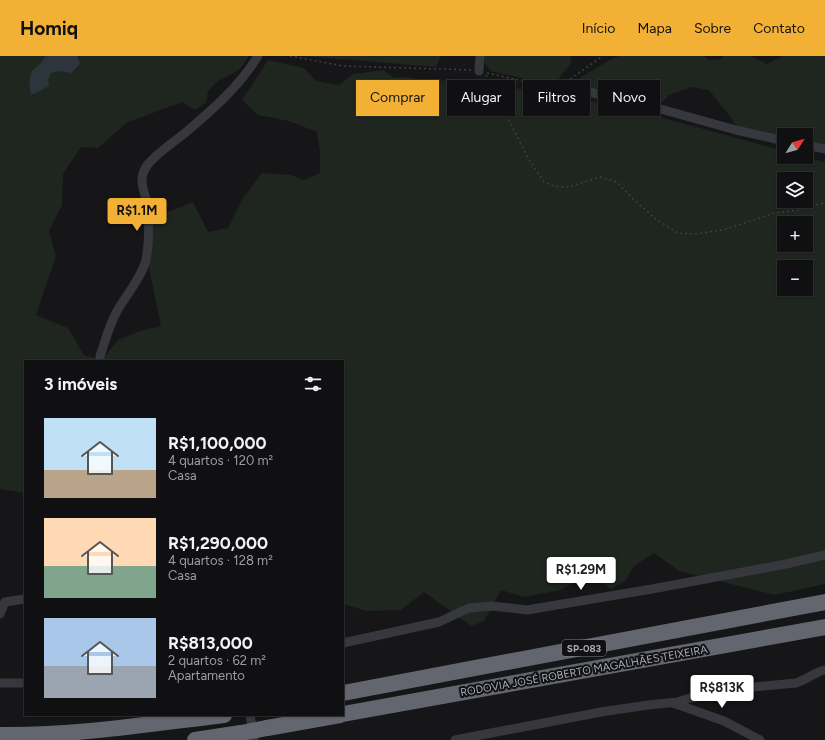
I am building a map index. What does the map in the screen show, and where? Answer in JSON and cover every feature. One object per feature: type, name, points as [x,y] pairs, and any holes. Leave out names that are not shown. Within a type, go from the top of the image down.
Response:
[{"type":"highway","name":"RODOVIA JOSÉ ROBERTO MAGALHÃES TEIXEIRA","points":[[344,693],[825,602]]},
{"type":"highway","name":"RODOVIA JOSÉ ROBERTO MAGALHÃES TEIXEIRA","points":[[344,715],[825,627]]},
{"type":"highway","points":[[0,735],[36,735],[101,730],[216,716]]},
{"type":"highway","name":"RODOVIA JOSÉ ROBERTO MAGALHÃES TEIXEIRA","points":[[195,740],[247,736],[267,728],[336,716]]},
{"type":"street","points":[[100,360],[100,356],[115,314],[146,261],[148,240],[148,208],[142,182],[142,174],[149,163],[228,94],[249,71],[258,56]]},
{"type":"street","points":[[479,71],[480,56]]},
{"type":"street","points":[[590,92],[777,139]]},
{"type":"street","points":[[813,146],[825,149]]},
{"type":"street","points":[[344,643],[439,622],[469,608],[492,606],[528,610],[652,590],[825,555]]},
{"type":"street","points":[[0,614],[5,602],[24,598]]},
{"type":"street","points":[[455,740],[601,712],[673,702],[738,688],[803,681],[816,675],[819,671],[825,670]]},
{"type":"street","points":[[0,683],[24,684]]},
{"type":"street","points":[[673,702],[724,721],[760,740]]},
{"type":"street","points":[[247,736],[250,716]]},
{"type":"path","points":[[290,56],[343,66],[479,71]]},
{"type":"path","points":[[567,80],[603,56]]},
{"type":"path","points":[[523,81],[484,72],[528,158],[544,182],[554,186],[568,187],[600,177],[617,182],[633,199],[657,220],[678,233],[695,234],[723,230],[775,213],[798,210],[823,203],[825,201]]},
{"type":"shaded area","points":[[0,56],[249,56],[239,70],[218,81],[208,91],[206,103],[195,110],[182,102],[126,123],[98,148],[81,147],[63,174],[62,205],[49,231],[56,256],[36,315],[68,328],[84,355],[102,360],[24,360],[24,493],[0,489]]},
{"type":"shaded area","points":[[47,56],[77,56],[80,64],[71,73],[61,71],[51,73],[48,80],[49,86],[31,95],[30,75]]},
{"type":"shaded area","points":[[303,56],[441,56],[436,67]]},
{"type":"shaded area","points":[[479,56],[570,56],[572,62],[557,80],[529,80],[491,71]]},
{"type":"shaded area","points":[[619,56],[704,56],[709,60],[721,59],[723,56],[751,56],[767,64],[783,56],[825,56],[825,150],[813,146],[813,128],[777,128],[777,140],[742,136],[732,119],[709,90],[691,87],[669,95],[660,105],[660,80],[598,80],[598,91],[590,89],[590,80],[580,80],[581,77]]},
{"type":"shaded area","points":[[268,60],[304,68],[316,81],[339,85],[353,74],[384,70],[394,78],[405,77],[424,80],[356,80],[356,116],[439,116],[439,81],[447,80],[447,116],[515,116],[515,91],[519,88],[523,90],[523,116],[590,116],[590,101],[598,103],[598,116],[656,116],[777,149],[777,164],[813,164],[813,159],[825,162],[825,584],[775,595],[679,571],[654,553],[634,566],[625,581],[611,589],[589,574],[560,590],[524,597],[501,590],[484,621],[471,626],[424,592],[401,610],[367,611],[344,604],[344,360],[102,360],[118,340],[140,331],[161,326],[148,263],[148,213],[171,211],[193,202],[208,232],[228,228],[243,198],[262,173],[291,175],[304,180],[320,173],[320,152],[317,132],[289,121],[258,115],[242,100]]}]
